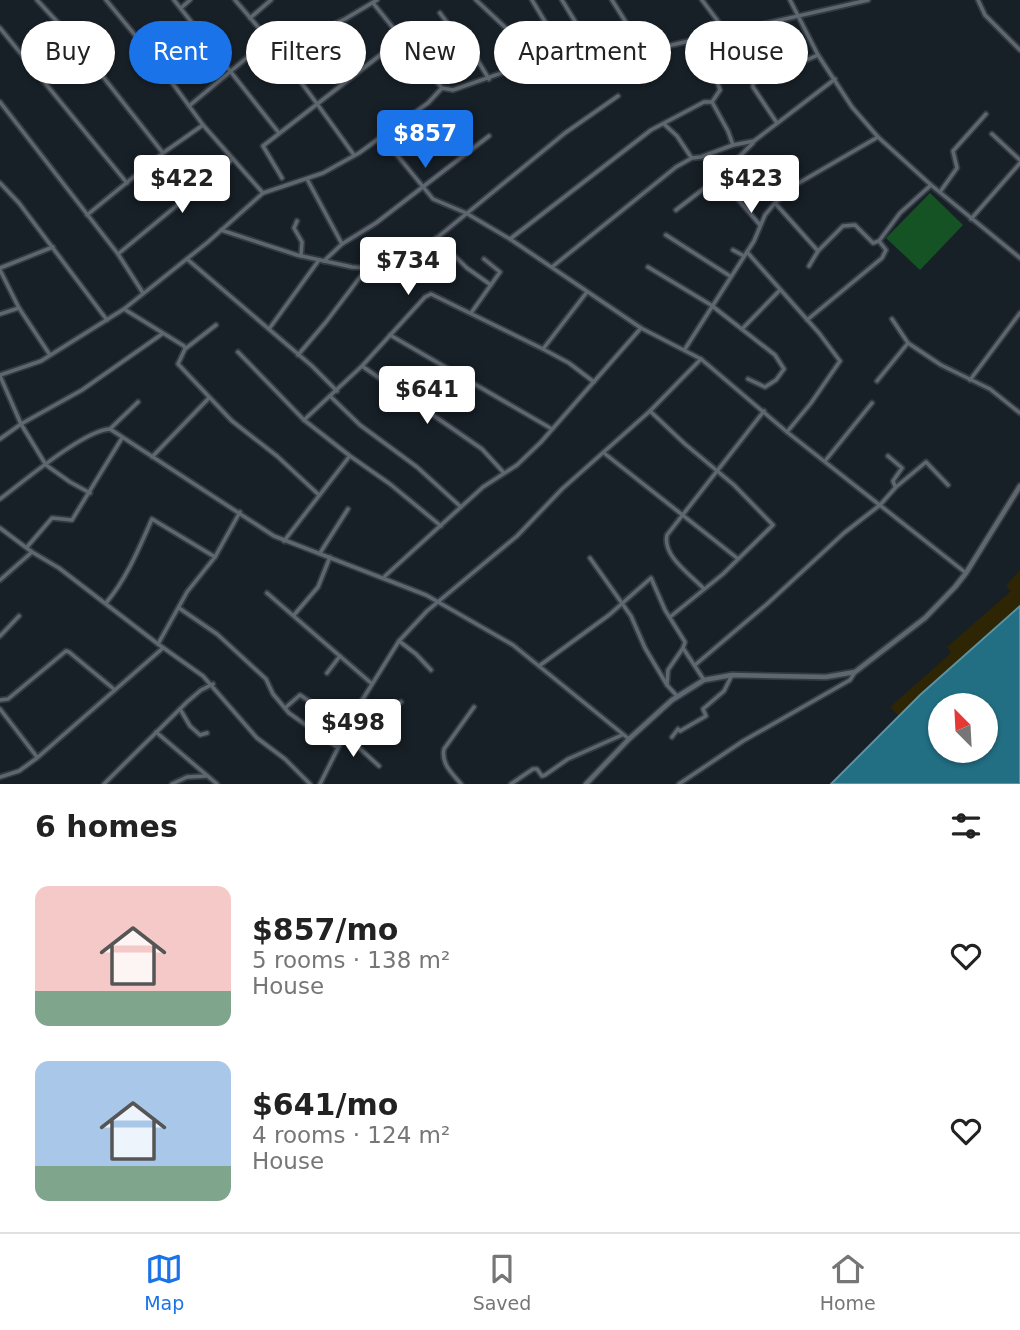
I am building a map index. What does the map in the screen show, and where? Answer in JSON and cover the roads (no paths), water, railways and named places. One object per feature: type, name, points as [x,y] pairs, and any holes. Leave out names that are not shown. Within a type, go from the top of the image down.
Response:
[{"type":"street","points":[[37,0],[74,40],[163,153]]},
{"type":"street","points":[[174,0],[191,21]]},
{"type":"street","points":[[181,8],[190,0]]},
{"type":"street","points":[[235,0],[253,21]]},
{"type":"street","points":[[250,18],[271,0]]},
{"type":"street","points":[[365,0],[373,3],[387,21]]},
{"type":"street","points":[[476,0],[498,21]]},
{"type":"street","points":[[532,0],[545,21]]},
{"type":"street","points":[[562,0],[575,21]]},
{"type":"street","points":[[612,0],[625,21]]},
{"type":"street","points":[[702,0],[717,21]]},
{"type":"street","points":[[790,0],[818,55],[852,107],[878,137],[931,185],[1020,258]]},
{"type":"street","points":[[781,21],[868,0]]},
{"type":"street","points":[[978,0],[985,15],[1020,50]]},
{"type":"street","points":[[108,1],[203,125],[263,193]]},
{"type":"street","points":[[339,21],[373,3]]},
{"type":"street","points":[[440,13],[457,36],[467,43],[489,79]]},
{"type":"street","points":[[0,28],[127,183]]},
{"type":"street","points":[[366,66],[380,55]]},
{"type":"street","points":[[777,123],[753,83],[818,55]]},
{"type":"street","points":[[232,72],[279,133]]},
{"type":"street","points":[[439,84],[442,88],[453,90],[494,77]]},
{"type":"street","points":[[676,211],[719,177],[754,141],[835,79]]},
{"type":"street","points":[[188,106],[215,84]]},
{"type":"street","points":[[302,84],[354,155]]},
{"type":"street","points":[[282,178],[263,146],[343,84]]},
{"type":"street","points":[[510,239],[650,131],[704,103],[712,102],[720,90],[718,84]]},
{"type":"street","points":[[90,493],[46,465],[21,424],[2,385],[0,375],[28,367],[124,309],[263,193],[307,179],[354,155],[428,103],[442,88]]},
{"type":"street","points":[[221,230],[337,265],[367,268],[406,259],[436,238],[565,133],[618,96]]},
{"type":"street","points":[[0,102],[118,254],[143,293]]},
{"type":"street","points":[[712,102],[733,145]]},
{"type":"street","points":[[940,192],[957,168],[953,151],[986,114]]},
{"type":"street","points":[[664,124],[677,136],[692,158]]},
{"type":"street","points":[[88,215],[163,153],[203,125]]},
{"type":"street","points":[[971,219],[1020,162],[992,134]]},
{"type":"street","points":[[268,330],[322,261],[489,136]]},
{"type":"street","points":[[684,350],[775,204],[797,184],[878,137]]},
{"type":"street","points":[[379,138],[397,155],[423,188],[442,204],[466,213],[510,239],[641,328],[701,359],[786,432],[966,573]]},
{"type":"street","points":[[552,267],[628,207],[653,183],[692,158],[754,141]]},
{"type":"street","points":[[118,254],[232,160]]},
{"type":"street","points":[[719,177],[760,225]]},
{"type":"street","points":[[307,179],[342,244]]},
{"type":"street","points":[[0,183],[19,203],[107,320]]},
{"type":"street","points":[[809,266],[818,251],[843,226],[851,223],[873,243],[879,241],[900,213],[931,185]]},
{"type":"street","points":[[775,204],[818,251]]},
{"type":"street","points":[[297,221],[294,228],[302,242],[301,256]]},
{"type":"street","points":[[666,235],[730,276]]},
{"type":"street","points":[[436,238],[467,268],[491,285]]},
{"type":"street","points":[[807,320],[882,258],[886,250],[879,241]]},
{"type":"street","points":[[50,355],[19,308],[0,269],[53,247]]},
{"type":"street","points":[[733,250],[745,254],[807,320],[840,361],[811,403],[786,432]]},
{"type":"street","points":[[187,259],[337,391]]},
{"type":"street","points":[[471,313],[500,272],[484,259]]},
{"type":"street","points":[[648,267],[711,305],[775,355],[784,369],[776,380],[765,387],[748,379]]},
{"type":"street","points":[[298,355],[367,268]]},
{"type":"street","points":[[742,329],[779,291]]},
{"type":"street","points":[[543,349],[587,292]]},
{"type":"street","points":[[304,420],[362,366],[431,293],[569,363],[594,382]]},
{"type":"street","points":[[0,314],[19,308]]},
{"type":"street","points":[[124,309],[185,349]]},
{"type":"street","points":[[970,380],[1020,313]]},
{"type":"street","points":[[892,319],[908,343],[941,365],[990,389],[1020,412]]},
{"type":"street","points":[[216,325],[185,349],[178,364],[232,421],[277,456],[319,495]]},
{"type":"street","points":[[384,577],[461,507],[517,465],[553,429],[641,328]]},
{"type":"street","points":[[0,439],[21,424],[82,390],[163,334]]},
{"type":"street","points":[[390,335],[553,429]]},
{"type":"street","points":[[877,381],[908,343]]},
{"type":"street","points":[[238,352],[304,420],[442,526]]},
{"type":"street","points":[[320,784],[371,684],[400,641],[438,602],[517,536],[562,489],[650,411],[701,359]]},
{"type":"street","points":[[362,366],[482,449],[504,473]]},
{"type":"street","points":[[330,396],[360,425],[417,467],[461,507]]},
{"type":"street","points":[[152,457],[209,398]]},
{"type":"street","points":[[0,499],[82,440],[110,429],[138,402]]},
{"type":"street","points":[[825,462],[872,403]]},
{"type":"street","points":[[650,411],[734,485],[773,525],[670,617]]},
{"type":"street","points":[[704,589],[666,547],[667,535],[764,411]]},
{"type":"street","points":[[110,429],[284,541],[426,595],[513,645],[629,739]]},
{"type":"street","points":[[27,548],[52,518],[72,520],[122,438]]},
{"type":"street","points":[[604,453],[737,558]]},
{"type":"street","points":[[284,541],[350,456]]},
{"type":"street","points":[[888,456],[902,468],[893,481],[895,487]]},
{"type":"street","points":[[695,665],[926,462],[948,485]]},
{"type":"street","points":[[680,784],[743,741],[850,680],[855,672],[925,618],[966,573],[1020,486]]},
{"type":"street","points":[[320,553],[348,509]]},
{"type":"street","points":[[158,644],[187,592],[215,557],[240,512]]},
{"type":"street","points":[[106,603],[133,562],[152,519],[215,557]]},
{"type":"street","points":[[0,527],[213,684],[257,738],[285,759],[310,784]]},
{"type":"street","points":[[0,580],[32,552]]},
{"type":"street","points":[[293,615],[318,587],[330,557]]},
{"type":"street","points":[[590,558],[631,616],[645,648],[667,685],[677,696]]},
{"type":"street","points":[[539,666],[651,578],[685,642],[668,670],[667,685]]},
{"type":"street","points":[[267,593],[371,684]]},
{"type":"street","points":[[179,608],[217,634],[266,679],[273,694],[285,708],[337,747]]},
{"type":"street","points":[[0,636],[19,616]]},
{"type":"street","points":[[400,641],[431,670]]},
{"type":"street","points":[[0,778],[19,771],[37,758],[163,648]]},
{"type":"street","points":[[683,648],[704,680]]},
{"type":"street","points":[[0,700],[8,699],[65,651],[116,690]]},
{"type":"street","points":[[327,673],[340,656]]},
{"type":"street","points":[[586,784],[629,739],[677,696],[704,680],[732,675],[826,677],[855,672]]},
{"type":"street","points":[[672,737],[678,729],[680,731],[706,716],[703,709],[724,691],[732,675]]},
{"type":"street","points":[[104,784],[180,709],[201,690],[213,684]]},
{"type":"street","points":[[285,708],[300,695],[312,703]]},
{"type":"street","points":[[361,702],[387,710],[401,702]]},
{"type":"street","points":[[461,784],[447,768],[443,754],[474,707]]},
{"type":"street","points":[[0,709],[37,758]]},
{"type":"street","points":[[180,709],[195,733],[207,733]]},
{"type":"street","points":[[156,732],[217,784]]},
{"type":"street","points":[[344,734],[379,766]]},
{"type":"street","points":[[511,784],[533,769],[537,769],[542,776],[545,775],[568,759],[622,735]]},
{"type":"street","points":[[172,784],[187,777],[208,776]]},
{"type":"water","points":[[1020,606],[1020,784],[831,784],[920,695]]}]
